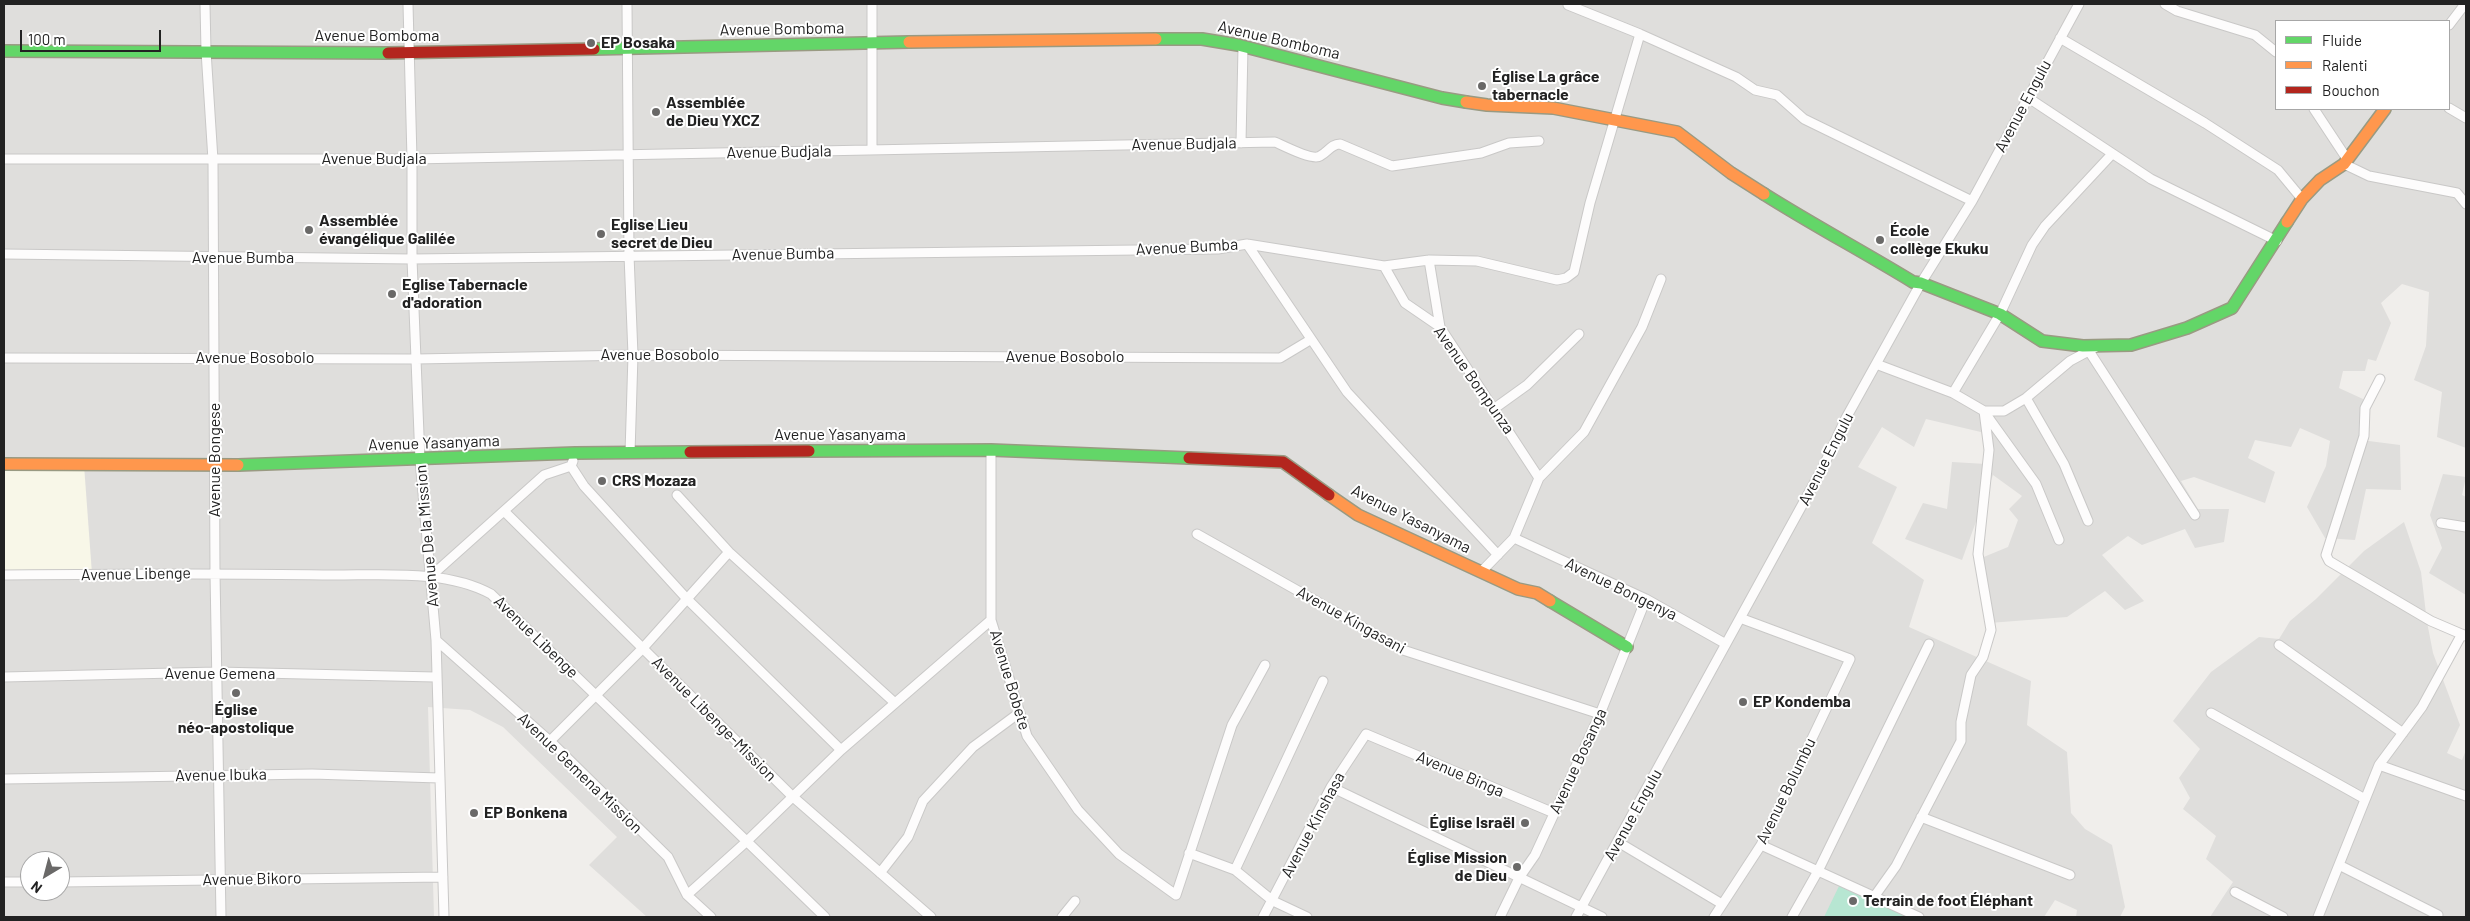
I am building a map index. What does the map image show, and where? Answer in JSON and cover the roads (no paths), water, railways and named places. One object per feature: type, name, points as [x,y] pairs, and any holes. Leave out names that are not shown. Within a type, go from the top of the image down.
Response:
[{"type":"street","name":"Avenue Bongese","points":[[205,4],[213,160],[216,466],[215,573],[221,917]]},
{"type":"street","name":"Avenue De la Mission","points":[[408,4],[412,158],[412,259],[420,460],[436,640],[435,677],[444,917]]},
{"type":"street","points":[[627,4],[629,255],[633,355],[630,453]]},
{"type":"street","points":[[872,4],[870,44],[872,150]]},
{"type":"street","name":"Avenue Engulu","points":[[1576,917],[1823,468],[1846,418],[1921,283],[1972,201],[2027,97],[2080,4]]},
{"type":"street","points":[[2165,4],[2177,11],[2254,35],[2275,51]]},
{"type":"street","points":[[2450,24],[2465,4]]},
{"type":"street","points":[[1568,5],[1640,34],[1736,77],[1755,90],[1776,95],[1804,119],[1972,201]]},
{"type":"street","points":[[1616,120],[1640,34]]},
{"type":"street","name":"Avenue Bomboma","points":[[4,51],[408,53],[627,50],[720,45],[870,44],[1136,38],[1202,39],[1243,47],[1442,98],[1487,105],[1553,108],[1677,132],[1731,173],[1821,230],[1869,255],[1912,282],[1921,283],[2000,314],[2042,341],[2094,348],[2131,345],[2187,328],[2232,308],[2277,241]]},
{"type":"street","points":[[2060,38],[2205,123],[2278,170],[2302,199]]},
{"type":"street","points":[[1241,143],[1243,47]]},
{"type":"street","points":[[2027,97],[2150,180],[2277,241],[2302,199],[2320,180],[2346,161],[2384,110]]},
{"type":"street","points":[[2450,109],[2466,118]]},
{"type":"street","points":[[2315,110],[2346,161],[2369,176],[2457,193],[2466,204]]},
{"type":"street","name":"Avenue Bumba","points":[[4,254],[412,259],[1218,249],[1247,244],[1384,266],[1429,260],[1477,261],[1557,280],[1566,278],[1574,272],[1590,203],[1616,120]]},
{"type":"street","name":"Avenue Budjala","points":[[4,159],[213,160],[412,158],[1275,142],[1317,158],[1335,144],[1340,144],[1392,166],[1481,153],[1509,143],[1539,141]]},
{"type":"street","points":[[1952,393],[2000,314],[2032,245],[2112,154]]},
{"type":"street","points":[[1247,244],[1310,340],[1347,392],[1498,555]]},
{"type":"street","points":[[1429,260],[1440,327]]},
{"type":"street","name":"Avenue Bompunza","points":[[1384,266],[1405,303],[1440,327],[1495,408],[1539,478]]},
{"type":"street","points":[[1480,572],[1514,538],[1539,478],[1584,432],[1642,327],[1661,279]]},
{"type":"street","points":[[1495,408],[1527,385],[1579,334]]},
{"type":"street","name":"Avenue Bosobolo","points":[[4,358],[416,359],[633,355],[1280,358],[1310,340]]},
{"type":"street","points":[[1984,411],[2004,411],[2026,398],[2070,361],[2094,348],[2195,515]]},
{"type":"street","points":[[1876,364],[1952,393],[1984,411],[2036,484],[2059,540]]},
{"type":"street","points":[[2318,917],[2379,765],[2422,707],[2464,635],[2431,621],[2329,561],[2326,555],[2364,436],[2365,408],[2380,379]]},
{"type":"street","points":[[2026,398],[2064,464],[2088,521]]},
{"type":"street","points":[[1874,897],[1896,866],[1961,741],[1961,722],[1970,675],[1983,657],[1991,630],[1978,554],[1989,450],[1984,411]]},
{"type":"street","name":"Avenue Yasanyama","points":[[4,464],[216,466],[576,454],[991,450],[1283,462],[1358,515],[1518,589],[1537,594],[1627,647]]},
{"type":"street","name":"Avenue Bobete","points":[[991,450],[991,620],[1026,736],[1078,810],[1119,854],[1176,894],[1188,853]]},
{"type":"street","points":[[430,577],[505,512],[544,475],[571,466],[576,454]]},
{"type":"street","points":[[571,466],[584,486],[687,600],[841,750]]},
{"type":"street","points":[[677,495],[729,552],[896,703]]},
{"type":"street","name":"Avenue Libenge-Mission","points":[[505,512],[792,796],[931,917]]},
{"type":"street","points":[[2441,523],[2466,527]]},
{"type":"street","name":"Avenue Kingasani","points":[[1197,534],[1403,650],[1600,714]]},
{"type":"street","name":"Avenue Bongenya","points":[[1514,538],[1646,600],[1726,644]]},
{"type":"street","points":[[550,741],[643,648],[729,552]]},
{"type":"street","name":"Avenue Libenge","points":[[4,575],[215,573],[430,577],[474,584],[491,594],[825,917]]},
{"type":"street","name":"Avenue Bosanga","points":[[1500,917],[1518,878],[1535,855],[1600,714],[1646,600]]},
{"type":"street","name":"Avenue Bolumbu","points":[[1714,917],[1761,845],[1850,659],[1740,618]]},
{"type":"street","points":[[687,895],[746,842],[841,750],[991,620]]},
{"type":"street","name":"Avenue Gemena Mission","points":[[436,640],[550,741],[668,857],[687,895],[711,917]]},
{"type":"street","points":[[1792,917],[1818,871],[1929,644]]},
{"type":"street","points":[[2279,645],[2403,733]]},
{"type":"street","points":[[1265,665],[1232,725],[1188,853],[1235,870],[1273,900],[1307,917]]},
{"type":"street","name":"Avenue Gemena","points":[[4,677],[217,672],[435,677]]},
{"type":"street","points":[[1235,870],[1323,681]]},
{"type":"street","points":[[880,873],[908,837],[924,802],[973,747],[1019,713]]},
{"type":"street","points":[[2211,713],[2365,799]]},
{"type":"street","name":"Avenue Binga","points":[[1366,734],[1554,813]]},
{"type":"street","name":"Avenue Kinshasa","points":[[1263,917],[1331,788],[1366,734]]},
{"type":"street","points":[[2379,765],[2466,796]]},
{"type":"street","name":"Avenue Ibuka","points":[[4,779],[312,774],[439,778]]},
{"type":"street","points":[[1331,788],[1602,917]]},
{"type":"street","points":[[1921,817],[2070,875]]},
{"type":"street","points":[[1618,842],[1722,904]]},
{"type":"street","points":[[1761,845],[1919,917]]},
{"type":"street","points":[[2339,864],[2438,915]]},
{"type":"street","name":"Avenue Bikoro","points":[[70,882],[443,877]]},
{"type":"street","points":[[4,882],[20,882]]},
{"type":"street","points":[[2235,892],[2283,917]]},
{"type":"street","points":[[1062,917],[1075,901]]},
{"type":"place","name":"EP Bosaka","points":[[591,43]]},
{"type":"place","name":"Église La grâce tabernacle","points":[[1482,86]]},
{"type":"place","name":"Assemblée de Dieu YXCZ","points":[[656,112]]},
{"type":"place","name":"Assemblée évangélique Galilée","points":[[309,230]]},
{"type":"place","name":"Eglise Lieu secret de Dieu","points":[[601,234]]},
{"type":"place","name":"École collège Ekuku","points":[[1880,240]]},
{"type":"place","name":"Eglise Tabernacle d'adoration","points":[[392,294]]},
{"type":"place","name":"CRS Mozaza","points":[[602,481]]},
{"type":"place","name":"Église néo-apostolique","points":[[236,693]]},
{"type":"place","name":"EP Kondemba","points":[[1743,702]]},
{"type":"place","name":"EP Bonkena","points":[[474,813]]},
{"type":"place","name":"Église Israël","points":[[1525,823]]},
{"type":"place","name":"Église Mission de Dieu","points":[[1517,867]]},
{"type":"place","name":"Terrain de foot Éléphant","points":[[1853,901]]}]
